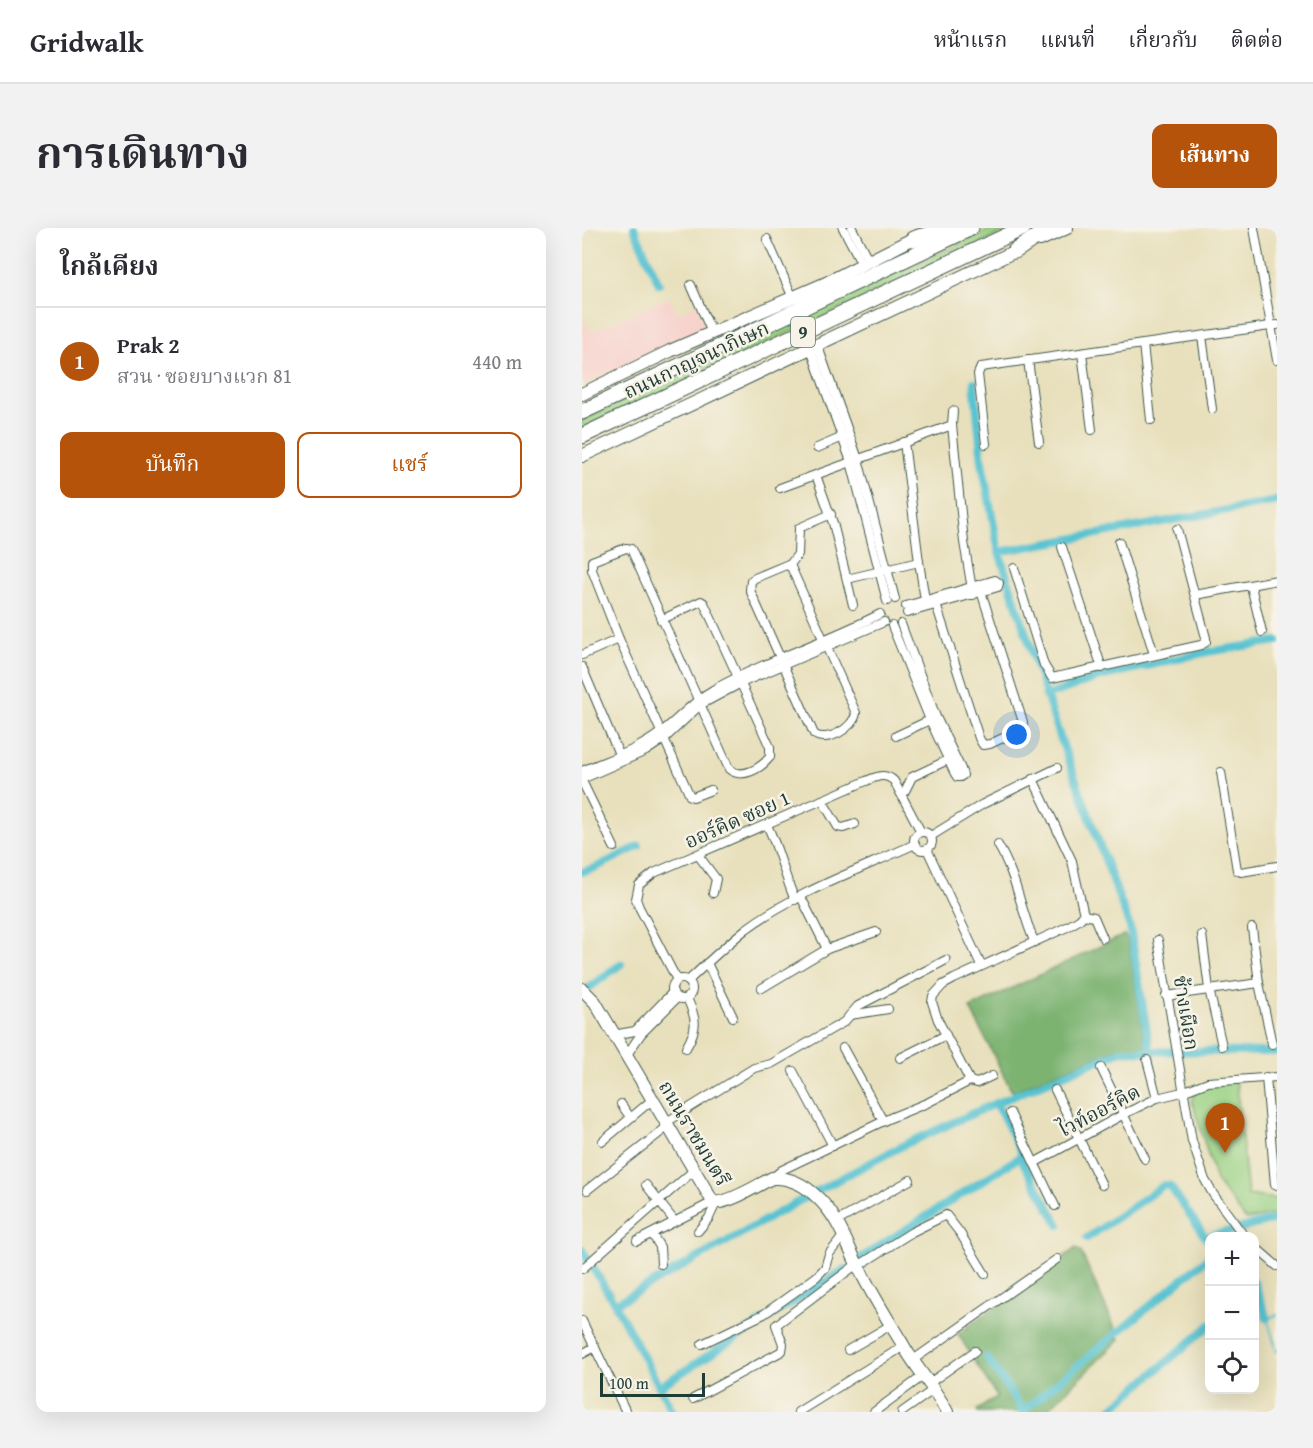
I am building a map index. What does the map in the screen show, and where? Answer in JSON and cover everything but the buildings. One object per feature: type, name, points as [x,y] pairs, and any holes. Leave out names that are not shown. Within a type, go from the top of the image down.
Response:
[{"type":"highway","points":[[913,239],[950,228]]},
{"type":"highway","name":"ถนนกาญจนาภิเษก","points":[[582,412],[971,228]]},
{"type":"highway","name":"ถนนกาญจนาภิเษก","points":[[582,436],[1023,228]]},
{"type":"highway","points":[[1015,251],[1050,228]]},
{"type":"main road","points":[[582,394],[793,298],[935,228]]},
{"type":"main road","points":[[582,456],[1067,228]]},
{"type":"main road","points":[[582,401],[686,351],[728,326]]},
{"type":"main road","points":[[582,448],[720,383],[749,371],[774,365]]},
{"type":"main road","name":"ถนนราชมนตรี","points":[[585,992],[626,1056],[693,1171],[715,1202],[772,1179]]},
{"type":"main road","points":[[772,1179],[786,1178],[812,1193],[836,1222],[891,1325],[946,1412]]},
{"type":"street","points":[[843,228],[865,262]]},
{"type":"street","points":[[852,228],[865,262]]},
{"type":"street","points":[[1254,228],[1274,326],[1277,360]]},
{"type":"street","points":[[767,239],[793,298]]},
{"type":"street","points":[[691,285],[712,333]]},
{"type":"street","points":[[986,444],[979,370],[986,365],[1274,326]]},
{"type":"street","points":[[1202,336],[1212,409]]},
{"type":"street","points":[[1143,344],[1151,420]]},
{"type":"street","points":[[814,346],[843,437],[855,460]]},
{"type":"street","points":[[814,346],[855,460],[891,600],[906,609],[976,590]]},
{"type":"street","points":[[1082,353],[1092,430]]},
{"type":"street","points":[[1028,360],[1039,442]]},
{"type":"street","points":[[904,442],[919,562],[979,738],[983,745],[990,744],[1022,729],[1023,722],[976,590],[964,542],[952,425],[953,411]]},
{"type":"street","points":[[780,488],[952,425]]},
{"type":"street","points":[[817,448],[843,437]]},
{"type":"street","points":[[816,475],[831,514],[853,605]]},
{"type":"street","points":[[789,566],[856,713],[851,724],[835,734],[819,737],[814,734],[749,585],[755,578],[789,566],[798,554],[799,528],[831,514]]},
{"type":"street","points":[[1014,568],[1049,677],[1055,678],[1201,645],[1206,642],[1177,529]]},
{"type":"street","points":[[1119,542],[1154,654]]},
{"type":"street","points":[[661,620],[700,601],[704,603],[771,753],[765,763],[744,773],[736,774],[729,769],[661,620],[631,549],[626,548],[592,561],[592,570],[619,639],[690,796],[711,790]]},
{"type":"street","points":[[1062,548],[1102,668]]},
{"type":"street","points":[[847,579],[919,562]]},
{"type":"street","points":[[1195,595],[1277,580]]},
{"type":"street","points":[[1251,586],[1262,632]]},
{"type":"street","points":[[891,600],[881,606],[951,758],[912,777],[905,790]]},
{"type":"street","points":[[582,771],[646,751],[699,702],[740,680],[826,643],[889,622],[904,621],[906,609]]},
{"type":"street","points":[[582,655],[619,639]]},
{"type":"street","points":[[582,667],[621,759]]},
{"type":"street","points":[[896,736],[933,718]]},
{"type":"street","points":[[614,848],[582,780],[621,759]]},
{"type":"street","points":[[931,836],[983,804],[1057,768]]},
{"type":"street","points":[[1221,772],[1237,870],[1241,872],[1277,866]]},
{"type":"street","name":"ออร์คิด ซอย 1","points":[[677,980],[639,907],[636,892],[639,885],[648,877],[876,776],[888,776],[894,781],[921,832]]},
{"type":"street","points":[[1033,779],[1072,861],[1084,915]]},
{"type":"street","points":[[822,800],[838,827],[843,828],[855,824]]},
{"type":"street","points":[[767,825],[778,848],[782,870],[827,949]]},
{"type":"street","points":[[921,832],[926,832],[931,836],[932,845],[927,849],[921,850],[915,844],[915,838],[921,832]]},
{"type":"street","points":[[675,995],[672,986],[677,980],[688,981],[747,929],[798,898],[915,844]]},
{"type":"street","points":[[998,845],[1014,877],[1024,917],[1034,941]]},
{"type":"street","points":[[927,849],[981,965]]},
{"type":"street","points":[[698,855],[716,879],[713,893]]},
{"type":"street","points":[[1084,915],[1094,917],[1103,938]]},
{"type":"street","points":[[970,1081],[934,1009],[933,996],[942,985],[1066,927],[1084,915]]},
{"type":"street","points":[[1252,928],[1259,983],[1272,1044]]},
{"type":"street","points":[[762,988],[827,949],[876,932]]},
{"type":"street","points":[[1202,935],[1209,989],[1222,1046]]},
{"type":"street","name":"ช้างเผือก","points":[[1158,940],[1192,1141],[1205,1180],[1221,1208],[1241,1232]]},
{"type":"street","points":[[587,1190],[666,1125],[754,1068],[771,1064],[819,1037],[844,1022],[858,1006],[946,960]]},
{"type":"street","points":[[707,963],[733,1017]]},
{"type":"street","points":[[687,998],[692,988],[688,981]]},
{"type":"street","points":[[1166,996],[1259,983]]},
{"type":"street","points":[[675,995],[687,998],[693,1010],[696,1026],[686,1048]]},
{"type":"street","points":[[626,1056],[633,1037],[675,995]]},
{"type":"street","points":[[850,1015],[888,1009]]},
{"type":"street","points":[[613,1035],[633,1037]]},
{"type":"street","points":[[900,1058],[946,1035]]},
{"type":"street","points":[[843,1048],[883,1121]]},
{"type":"street","points":[[1147,1060],[1157,1098]]},
{"type":"street","points":[[1101,1068],[1145,1159]]},
{"type":"street","points":[[793,1071],[833,1146]]},
{"type":"street","points":[[772,1179],[782,1170],[883,1121],[923,1105],[970,1081],[977,1083],[992,1076]]},
{"type":"street","points":[[1266,1077],[1275,1185]]},
{"type":"street","name":"ไวท์ออร์คิด","points":[[1034,1163],[1157,1098],[1209,1082],[1277,1077]]},
{"type":"street","points":[[1055,1090],[1102,1185]]},
{"type":"street","points":[[603,1141],[652,1100]]},
{"type":"street","points":[[621,1104],[630,1117]]},
{"type":"street","points":[[1010,1113],[1055,1206]]},
{"type":"street","points":[[582,1269],[693,1171]]},
{"type":"street","points":[[836,1222],[910,1180]]},
{"type":"street","points":[[646,1185],[672,1218]]},
{"type":"street","points":[[698,1231],[709,1218],[715,1202]]},
{"type":"street","points":[[637,1241],[715,1202]]},
{"type":"street","points":[[693,1399],[782,1351],[783,1344],[776,1325],[857,1265],[912,1232],[946,1215],[985,1274]]},
{"type":"street","points":[[652,1234],[660,1247],[661,1264]]},
{"type":"street","points":[[702,1344],[764,1314],[816,1277],[825,1268],[829,1254],[844,1235]]},
{"type":"street","points":[[1259,1250],[1276,1262]]},
{"type":"street","points":[[913,1360],[1057,1259]]},
{"type":"street","points":[[582,1321],[626,1412]]},
{"type":"street","points":[[848,1350],[891,1325]]},
{"type":"street","points":[[582,1353],[595,1347]]},
{"type":"street","points":[[798,1412],[904,1347]]},
{"type":"street","points":[[874,1412],[928,1383],[975,1351]]},
{"type":"street","points":[[902,1412],[928,1383]]},
{"type":"shaded area","points":[[669,297],[677,313],[696,305],[706,327],[582,385],[582,317],[590,333]]},
{"type":"green space","points":[[993,228],[1012,228],[582,430],[582,420]]},
{"type":"green space","points":[[1124,935],[1128,939],[1146,1049],[1116,1049],[1012,1092],[970,1008]]},
{"type":"green space","points":[[1236,1080],[1248,1195],[1277,1199],[1277,1214],[1246,1220],[1216,1181],[1192,1101],[1197,1088]]},
{"type":"green space","points":[[1076,1248],[1081,1252],[1120,1339],[1045,1412],[978,1412],[977,1410],[997,1397],[958,1334]]},
{"type":"waterway","points":[[634,228],[659,284]]},
{"type":"waterway","points":[[974,382],[982,462],[999,552],[1060,737],[1130,927],[1150,1051]]},
{"type":"waterway","points":[[999,552],[1277,501]]},
{"type":"waterway","points":[[1046,696],[1099,677],[1207,652],[1277,641]]},
{"type":"waterway","points":[[582,872],[639,846]]},
{"type":"waterway","points":[[582,993],[621,964]]},
{"type":"waterway","points":[[615,1304],[906,1144],[996,1103],[1121,1051],[1277,1052]]},
{"type":"waterway","points":[[861,1258],[1020,1157],[1021,1151],[996,1103]]},
{"type":"waterway","points":[[1020,1157],[1059,1225]]},
{"type":"waterway","points":[[1087,1238],[1164,1185],[1170,1186],[1205,1237]]},
{"type":"waterway","points":[[1226,1232],[1277,1219]]},
{"type":"waterway","points":[[582,1250],[615,1304],[673,1412]]},
{"type":"waterway","points":[[1022,1412],[1205,1260]]},
{"type":"waterway","points":[[659,1387],[845,1269]]},
{"type":"waterway","points":[[1255,1286],[1267,1318]]},
{"type":"waterway","points":[[1277,1315],[1267,1318],[1277,1352]]},
{"type":"waterway","points":[[1108,1412],[1205,1329]]},
{"type":"waterway","points":[[987,1358],[1024,1412]]},
{"type":"place","name":"Prak 2","points":[[1225,1153]]}]
